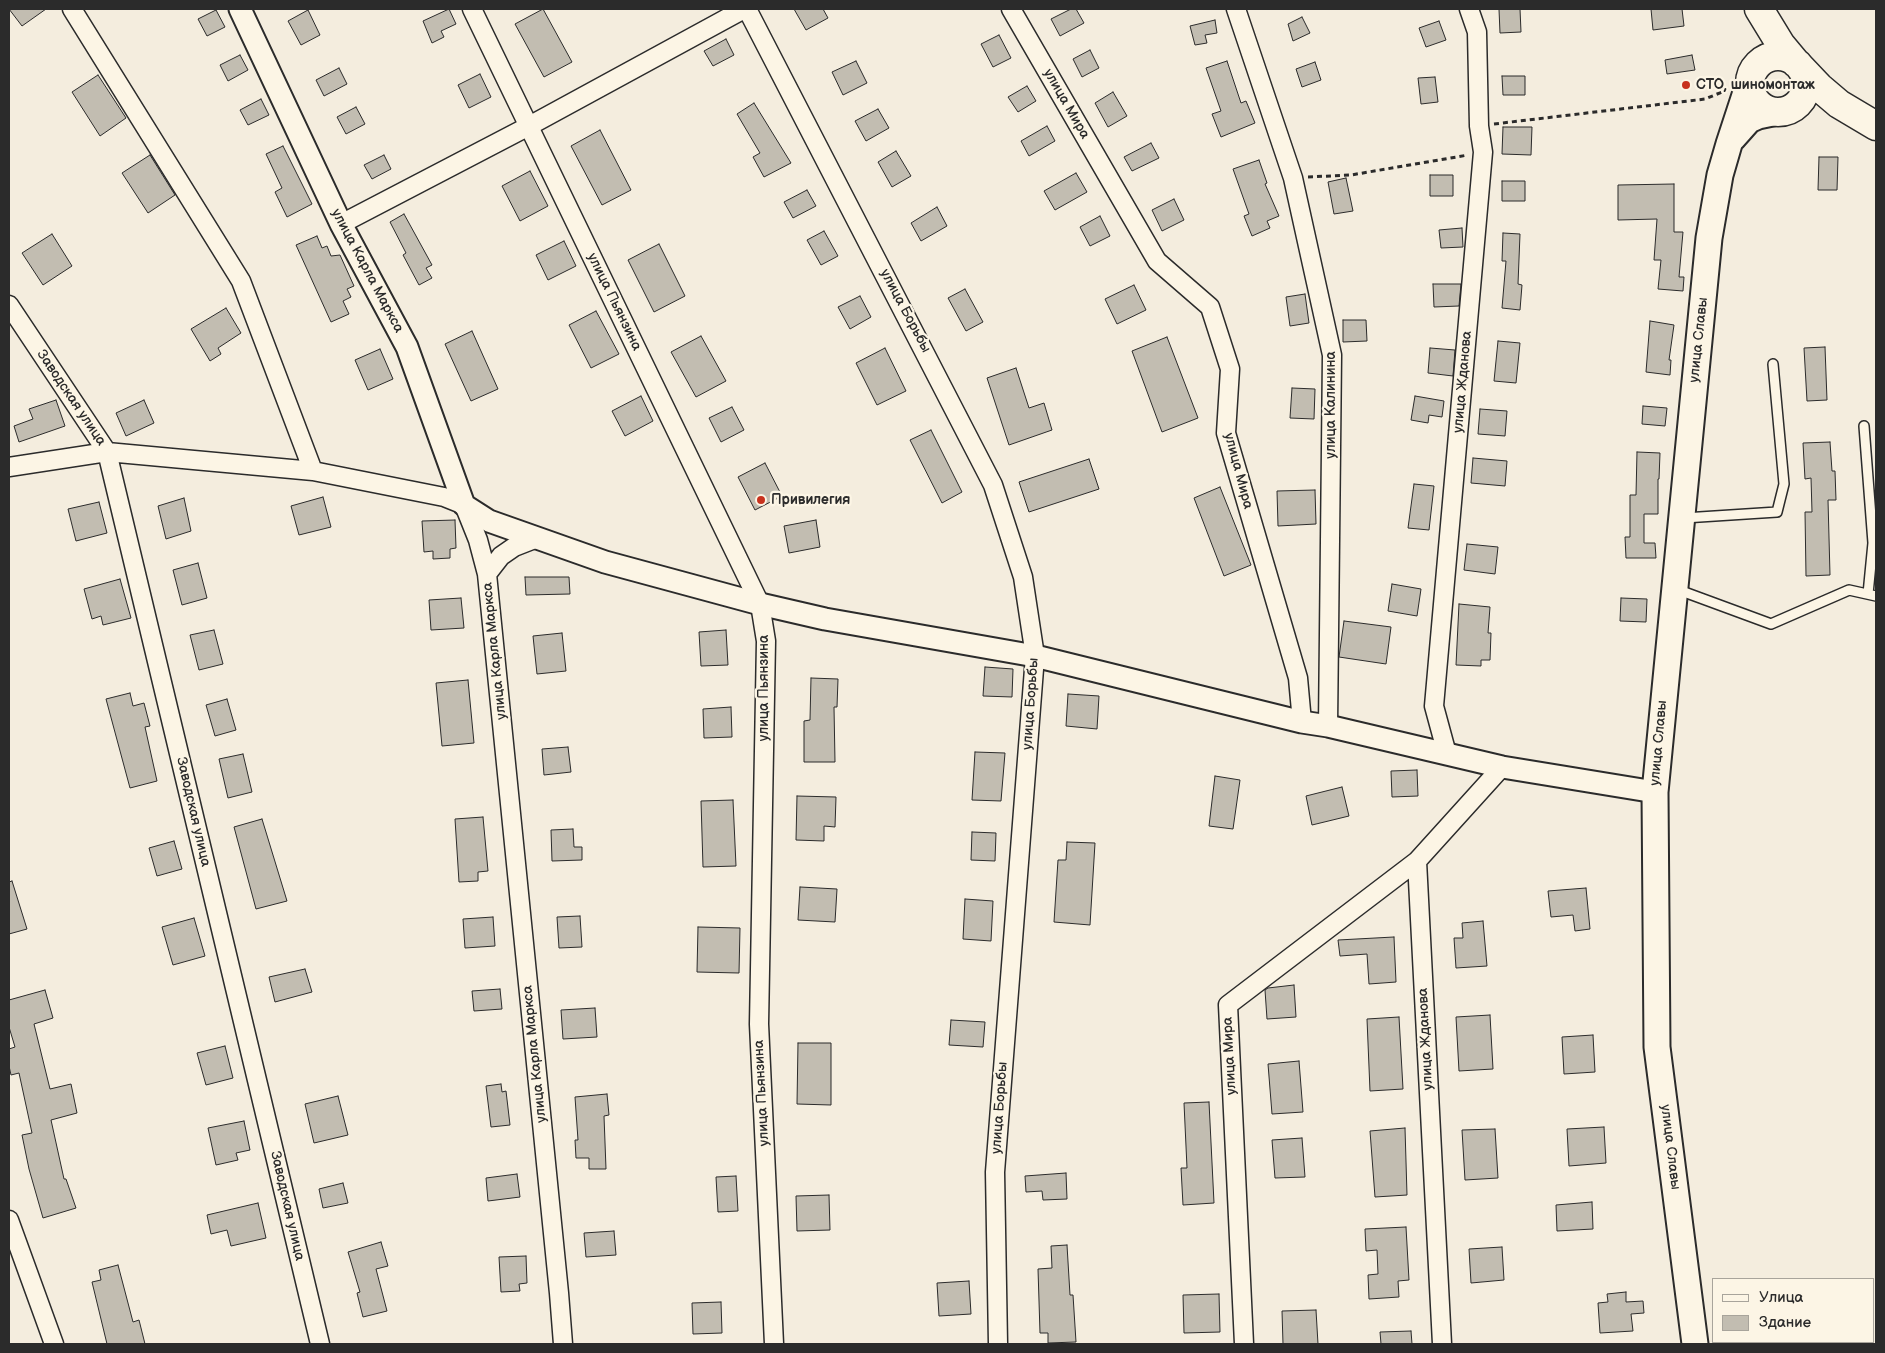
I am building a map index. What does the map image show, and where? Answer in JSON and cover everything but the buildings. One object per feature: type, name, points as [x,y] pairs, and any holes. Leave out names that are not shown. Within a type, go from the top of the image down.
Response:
[{"type":"main road","points":[[1751,77],[1756,66],[1763,60],[1780,56],[1788,58],[1798,65],[1805,77],[1805,88],[1802,98],[1795,106],[1784,111],[1766,109],[1758,104],[1750,89],[1751,77],[1756,50],[1756,28],[1753,9]]},
{"type":"main road","points":[[1759,9],[1781,45],[1819,87],[1840,104],[1869,122]]},
{"type":"main road","name":"улица Славы","points":[[1695,1344],[1657,1047],[1655,792],[1709,238],[1720,175],[1751,77]]},
{"type":"main road","points":[[1729,144],[1749,120],[1758,116],[1784,111],[1825,108],[1869,122]]},
{"type":"street","points":[[72,9],[241,281],[314,471]]},
{"type":"street","name":"улица Карла Маркса","points":[[240,9],[341,224],[407,348],[478,540],[487,574],[563,1344]]},
{"type":"street","name":"улица Пьянзина","points":[[472,9],[760,604],[766,642],[759,1024],[774,1344]]},
{"type":"street","points":[[341,224],[529,126],[746,9]]},
{"type":"street","name":"улица Борьбы","points":[[746,9],[993,484],[1023,577],[1035,656],[995,1172],[998,1344]]},
{"type":"street","name":"улица Мира","points":[[1011,9],[1157,261],[1210,307],[1230,369],[1226,433],[1298,678],[1302,722]]},
{"type":"street","name":"улица Калинина","points":[[1236,9],[1293,178],[1332,355],[1328,726]]},
{"type":"street","name":"улица Жданова","points":[[1447,754],[1434,706],[1483,152],[1479,126],[1477,32],[1469,9]]},
{"type":"street","name":"Заводская улица","points":[[9,306],[108,452],[320,1344]]},
{"type":"street","points":[[9,467],[108,452],[314,471],[444,497],[464,505],[489,521],[605,562],[760,604],[825,619],[1035,656],[1302,722],[1328,726],[1502,767],[1655,792]]},
{"type":"street","points":[[487,574],[501,556],[514,547],[536,538]]},
{"type":"street","points":[[1417,861],[1502,767]]},
{"type":"street","name":"улица Мира","points":[[1244,1344],[1228,1005],[1417,861]]},
{"type":"street","name":"улица Жданова","points":[[1417,861],[1442,1344]]},
{"type":"street","points":[[9,1220],[54,1344]]},
{"type":"lane","points":[[1681,518],[1777,512],[1784,484],[1773,364]]},
{"type":"lane","points":[[1674,589],[1771,624],[1849,590],[1872,595],[1873,543],[1864,426]]},
{"type":"path","points":[[1479,126],[1705,99],[1751,77]]},
{"type":"path","points":[[1293,178],[1351,175],[1483,152]]},
{"type":"place","name":"СТО, шиномонтаж","points":[[1686,85]]},
{"type":"place","name":"Привилегия","points":[[761,500]]}]
